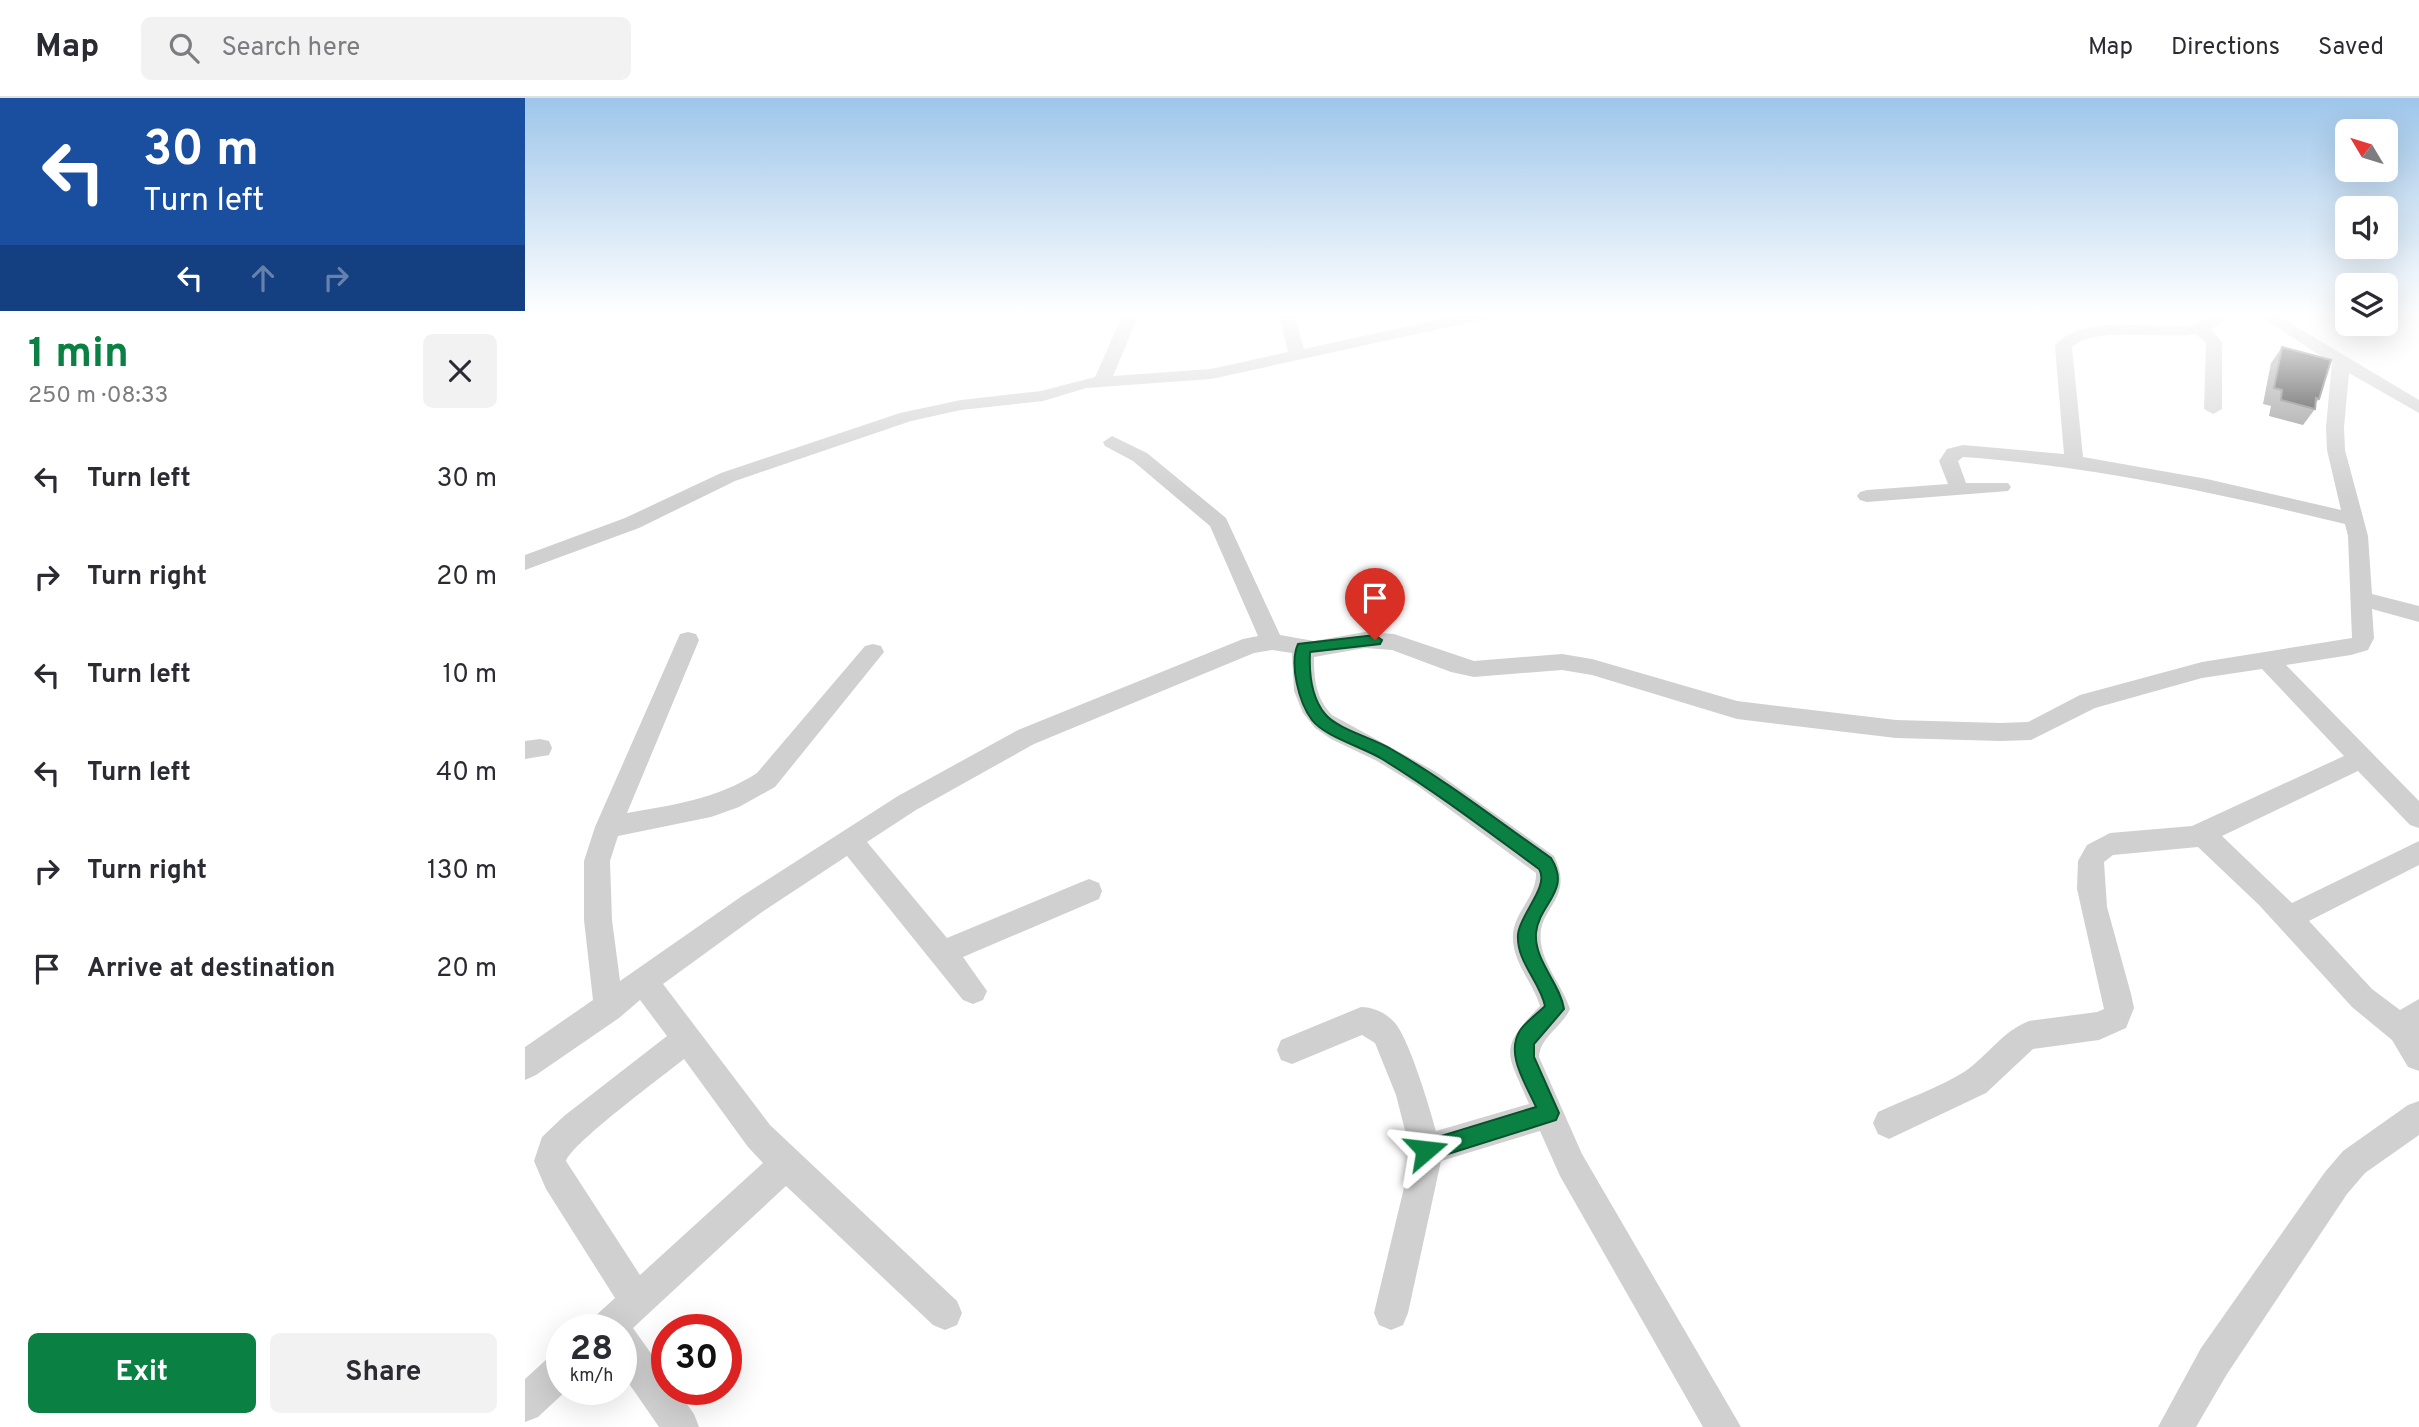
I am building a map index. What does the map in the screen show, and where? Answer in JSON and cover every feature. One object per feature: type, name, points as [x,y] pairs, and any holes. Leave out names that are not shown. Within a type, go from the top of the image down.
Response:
[{"type":"street","points":[[1102,381],[1105,374]]},
{"type":"street","points":[[525,563],[632,523],[728,477],[857,432],[939,409],[1043,396],[1085,383],[1211,374]]},
{"type":"street","points":[[2066,374],[2074,461]]},
{"type":"street","points":[[2213,409],[2214,374]]},
{"type":"street","points":[[525,1065],[609,1008],[752,904],[907,803],[1026,737],[1237,649],[1272,642],[1303,648],[1375,640],[1394,642],[1474,669],[1562,662],[1592,667],[1737,710],[1896,729],[2000,732],[2031,731],[2088,701],[2201,670],[2360,644],[2363,638],[2358,536],[2336,450],[2335,427],[2340,374]]},
{"type":"street","points":[[2361,374],[2419,408]]},
{"type":"street","points":[[1112,442],[1140,457],[1219,523],[1272,642]]},
{"type":"street","points":[[1959,489],[1948,461],[1954,453],[1963,451],[2027,454],[2160,474],[2352,519]]},
{"type":"street","points":[[1867,496],[2001,487]]},
{"type":"street","points":[[2361,599],[2419,614]]},
{"type":"street","points":[[609,1008],[597,861],[608,827],[688,640]]},
{"type":"street","points":[[1303,648],[1301,676],[1318,717],[1330,726],[1384,752],[1435,785],[1545,864],[1551,873],[1549,886],[1529,923],[1527,936],[1530,955],[1555,1009],[1528,1036],[1524,1044],[1524,1057],[1571,1165],[1723,1427]]},
{"type":"street","points":[[608,827],[727,803],[750,793],[766,780],[873,652]]},
{"type":"street","points":[[2266,659],[2419,818]]},
{"type":"street","points":[[1889,1122],[1975,1082],[2018,1041],[2029,1035],[2099,1026],[2116,1018],[2119,1008],[2117,994],[2089,887],[2091,860],[2100,848],[2110,844],[2202,834],[2363,758]]},
{"type":"street","points":[[2202,834],[2269,897],[2362,998],[2412,1022],[2406,1041],[2419,1057]]},
{"type":"street","points":[[850,840],[973,991]]},
{"type":"street","points":[[2287,919],[2419,852]]},
{"type":"street","points":[[942,953],[1089,891]]},
{"type":"street","points":[[644,982],[759,1136],[945,1313]]},
{"type":"street","points":[[1291,1050],[1361,1021],[1370,1021],[1386,1034],[1411,1095],[1426,1150],[1424,1171],[1391,1313]]},
{"type":"street","points":[[637,1301],[557,1178],[550,1161],[553,1148],[575,1127],[686,1039]]},
{"type":"street","points":[[1426,1150],[1549,1113]]},
{"type":"street","points":[[2176,1427],[2214,1361],[2336,1183],[2354,1162],[2419,1116]]},
{"type":"street","points":[[627,1314],[637,1301],[786,1164]]},
{"type":"street","points":[[637,1366],[681,1427]]},
{"type":"street","points":[[525,1404],[546,1385]]},
{"type":"building","points":[[2277,374],[2327,374],[2319,399],[2316,398],[2315,409],[2281,400],[2282,390],[2274,388]]},
{"type":"route","points":[[1375,640],[1314,649],[1303,648],[1301,676],[1318,717],[1330,726],[1384,752],[1435,785],[1545,864],[1551,873],[1549,886],[1529,923],[1527,936],[1530,955],[1555,1009],[1528,1036],[1524,1044],[1524,1057],[1549,1113],[1426,1150]]}]
